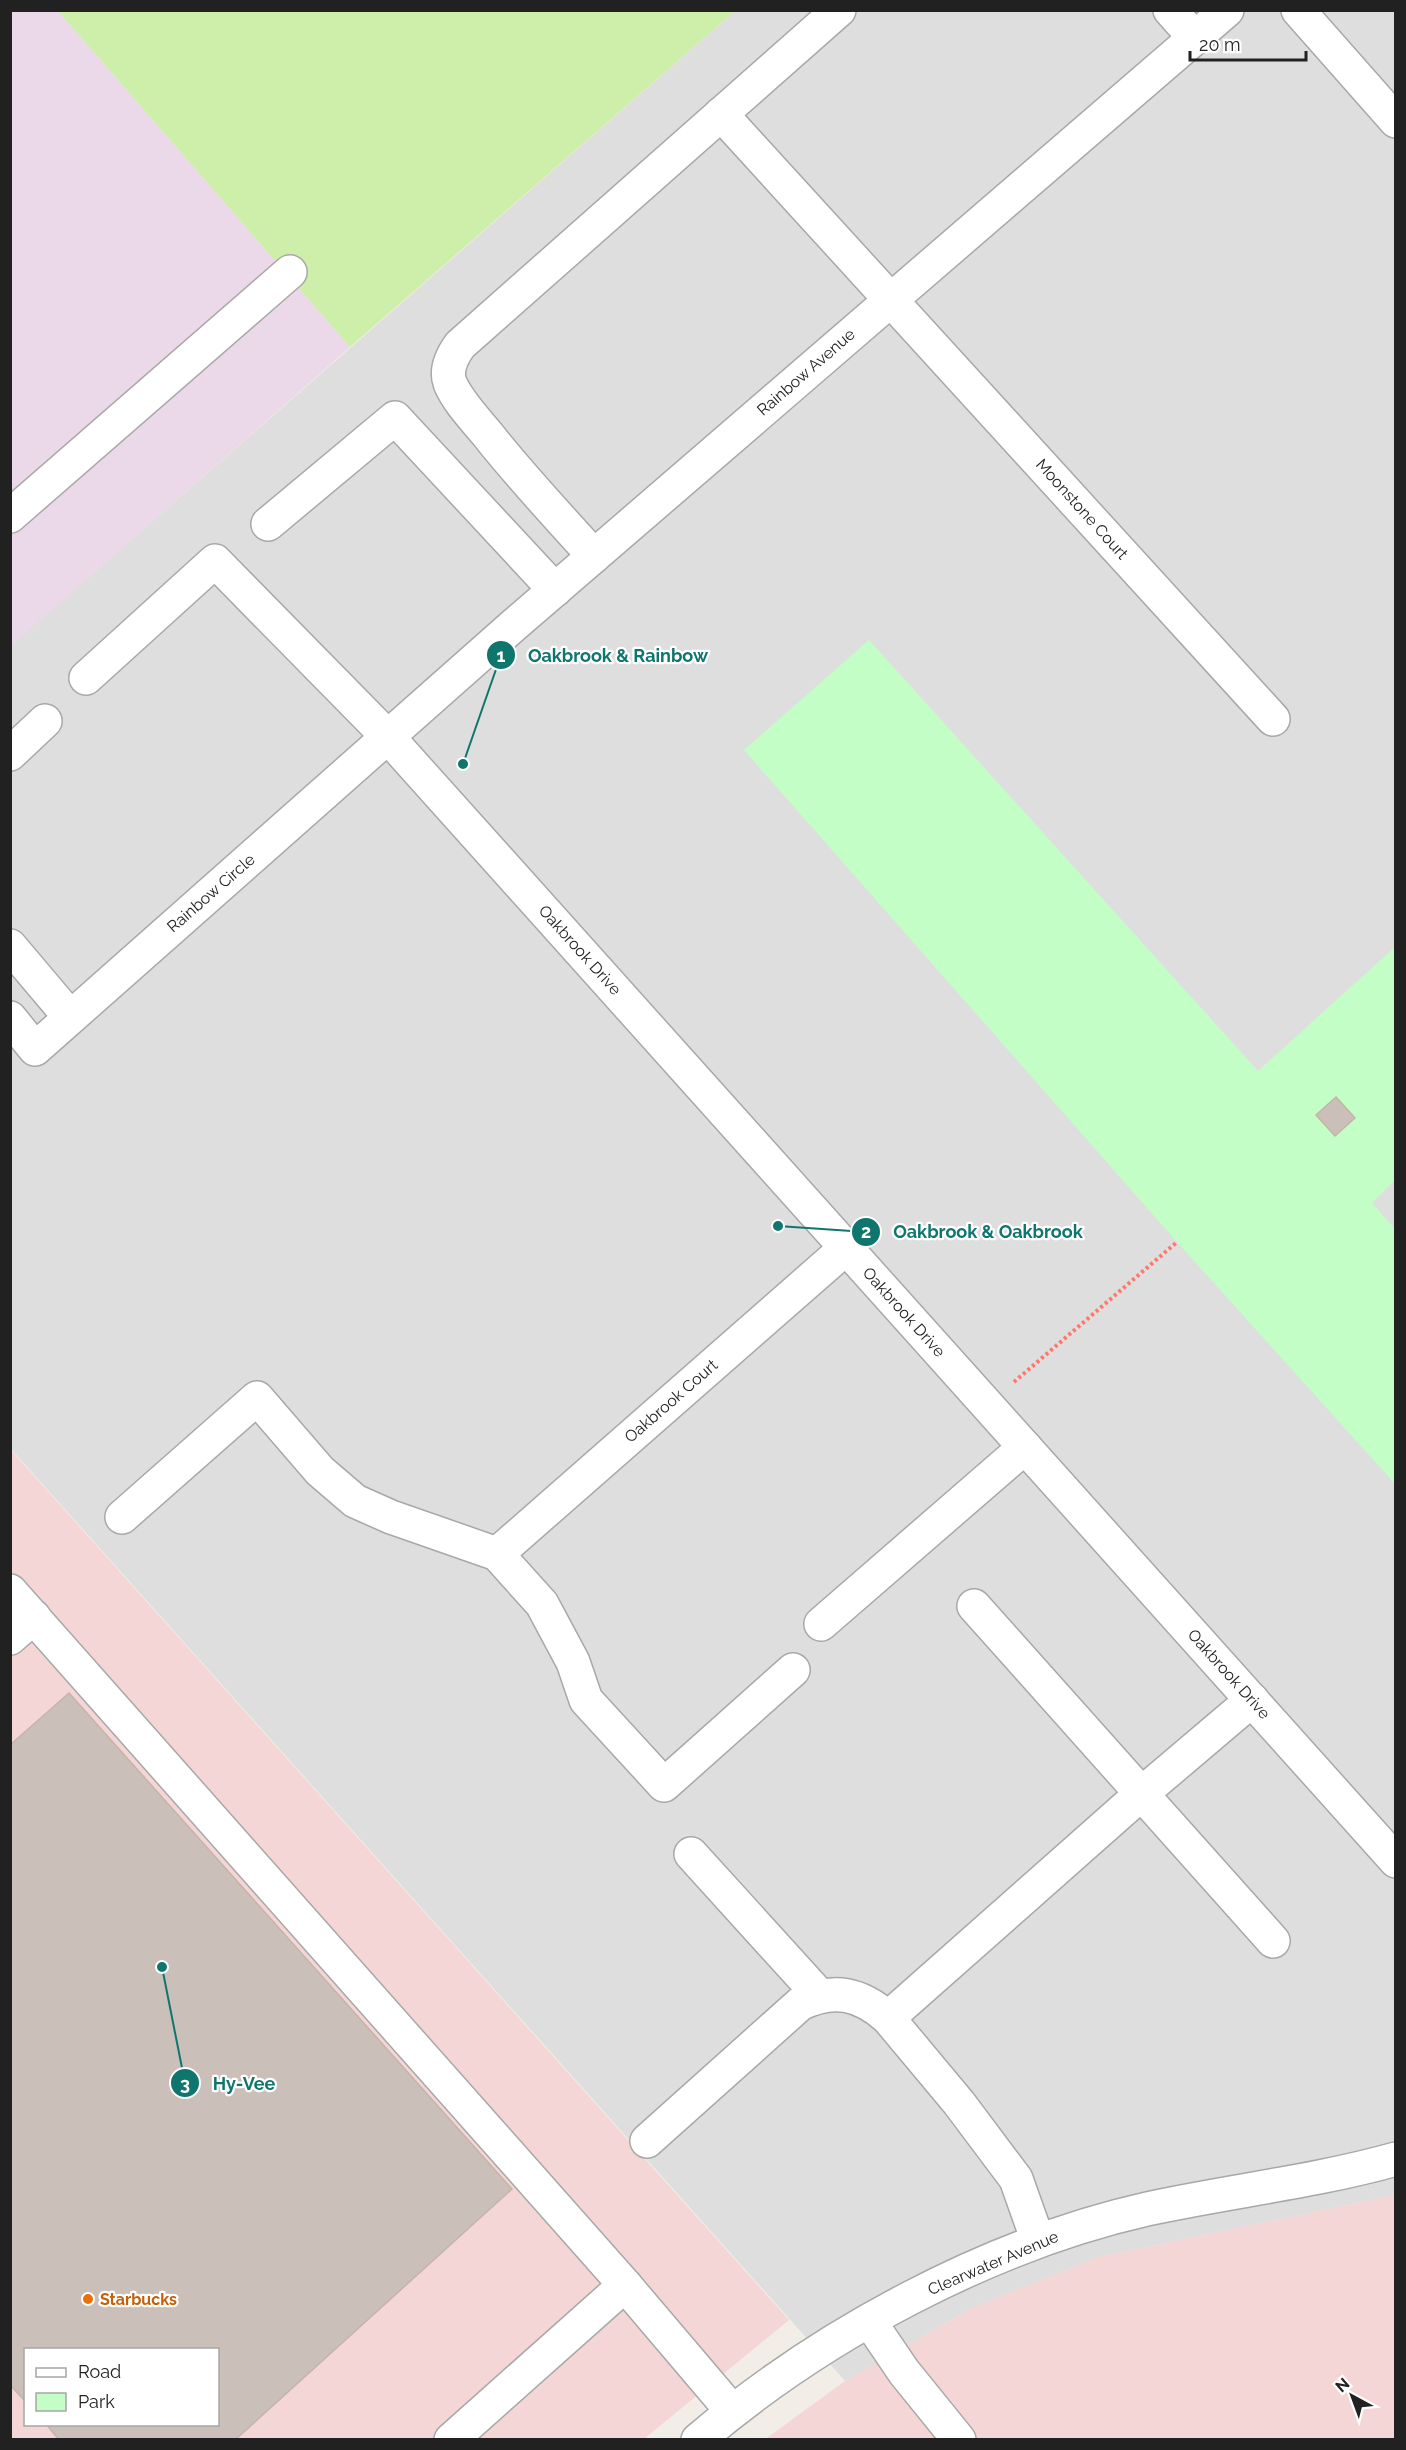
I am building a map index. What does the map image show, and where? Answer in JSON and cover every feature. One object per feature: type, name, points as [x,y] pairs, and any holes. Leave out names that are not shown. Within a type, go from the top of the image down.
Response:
[{"type":"street","points":[[594,556],[504,455],[459,398],[450,383],[448,371],[452,356],[460,345],[839,10]]},
{"type":"street","points":[[1170,10],[1195,38]]},
{"type":"street","name":"Rainbow Avenue","points":[[388,737],[594,556],[1227,10]]},
{"type":"street","points":[[1298,10],[1395,121]]},
{"type":"street","name":"Moonstone Court","points":[[721,114],[1273,719]]},
{"type":"street","points":[[10,516],[290,272]]},
{"type":"street","points":[[268,524],[395,418],[555,590]]},
{"type":"street","name":"Oakbrook Drive","points":[[86,678],[215,561],[388,737],[988,1404],[1395,1861]]},
{"type":"street","points":[[10,754],[45,721]]},
{"type":"street","name":"Rainbow Circle","points":[[10,1018],[35,1049],[388,737]]},
{"type":"street","points":[[10,946],[70,1017]]},
{"type":"street","name":"Oakbrook Court","points":[[497,1554],[846,1248]]},
{"type":"street","points":[[122,1517],[257,1398],[320,1471],[355,1501],[391,1517],[497,1554],[542,1604],[573,1662],[586,1700],[664,1785],[793,1670]]},
{"type":"street","points":[[821,1624],[1025,1447]]},
{"type":"street","points":[[10,1592],[22,1628],[625,2285],[732,2411]]},
{"type":"street","points":[[974,1606],[1140,1795],[1273,1941]]},
{"type":"street","points":[[888,2018],[1140,1795],[1252,1700]]},
{"type":"street","points":[[691,1854],[819,1995]]},
{"type":"street","points":[[647,2141],[800,2004],[819,1995],[843,1995],[862,1999],[888,2018],[959,2103],[1016,2179],[1038,2241]]},
{"type":"street","name":"Clearwater Avenue","points":[[698,2439],[732,2411],[818,2351],[933,2287],[1038,2241],[1146,2210],[1341,2174],[1395,2159]]},
{"type":"street","points":[[451,2439],[625,2285]]},
{"type":"street","points":[[870,2322],[904,2372],[959,2439]]},
{"type":"path","points":[[988,1404],[1176,1242]]},
{"type":"shaded area","points":[[11,11],[58,11],[350,347],[11,646]]},
{"type":"shaded area","points":[[735,11],[1395,11],[1395,2195],[1099,2257],[972,2308],[845,2381],[11,1449],[10,646]]},
{"type":"shaded area","points":[[10,1449],[789,2320],[644,2439],[11,2439]]},
{"type":"shaded area","points":[[1395,2195],[1395,2439],[764,2440],[845,2381],[972,2308],[1099,2257]]},
{"type":"green space","points":[[58,11],[735,11],[350,347]]},
{"type":"green space","points":[[869,640],[1258,1071],[1395,947],[1395,1180],[1372,1203],[1395,1229],[1395,1484],[1177,1242],[744,750]]},
{"type":"building","points":[[1336,1097],[1355,1118],[1335,1136],[1316,1115]]},
{"type":"building","points":[[69,1693],[512,2189],[235,2440],[59,2440],[48,2426],[219,2426],[219,2348],[24,2348],[24,2400],[10,2385],[10,1745]]},
{"type":"place","name":"Oakbrook & Rainbow","points":[[463,764]]},
{"type":"place","name":"Oakbrook & Oakbrook","points":[[778,1226]]},
{"type":"place","name":"Hy-Vee","points":[[162,1967]]},
{"type":"place","name":"Starbucks","points":[[88,2299]]}]
